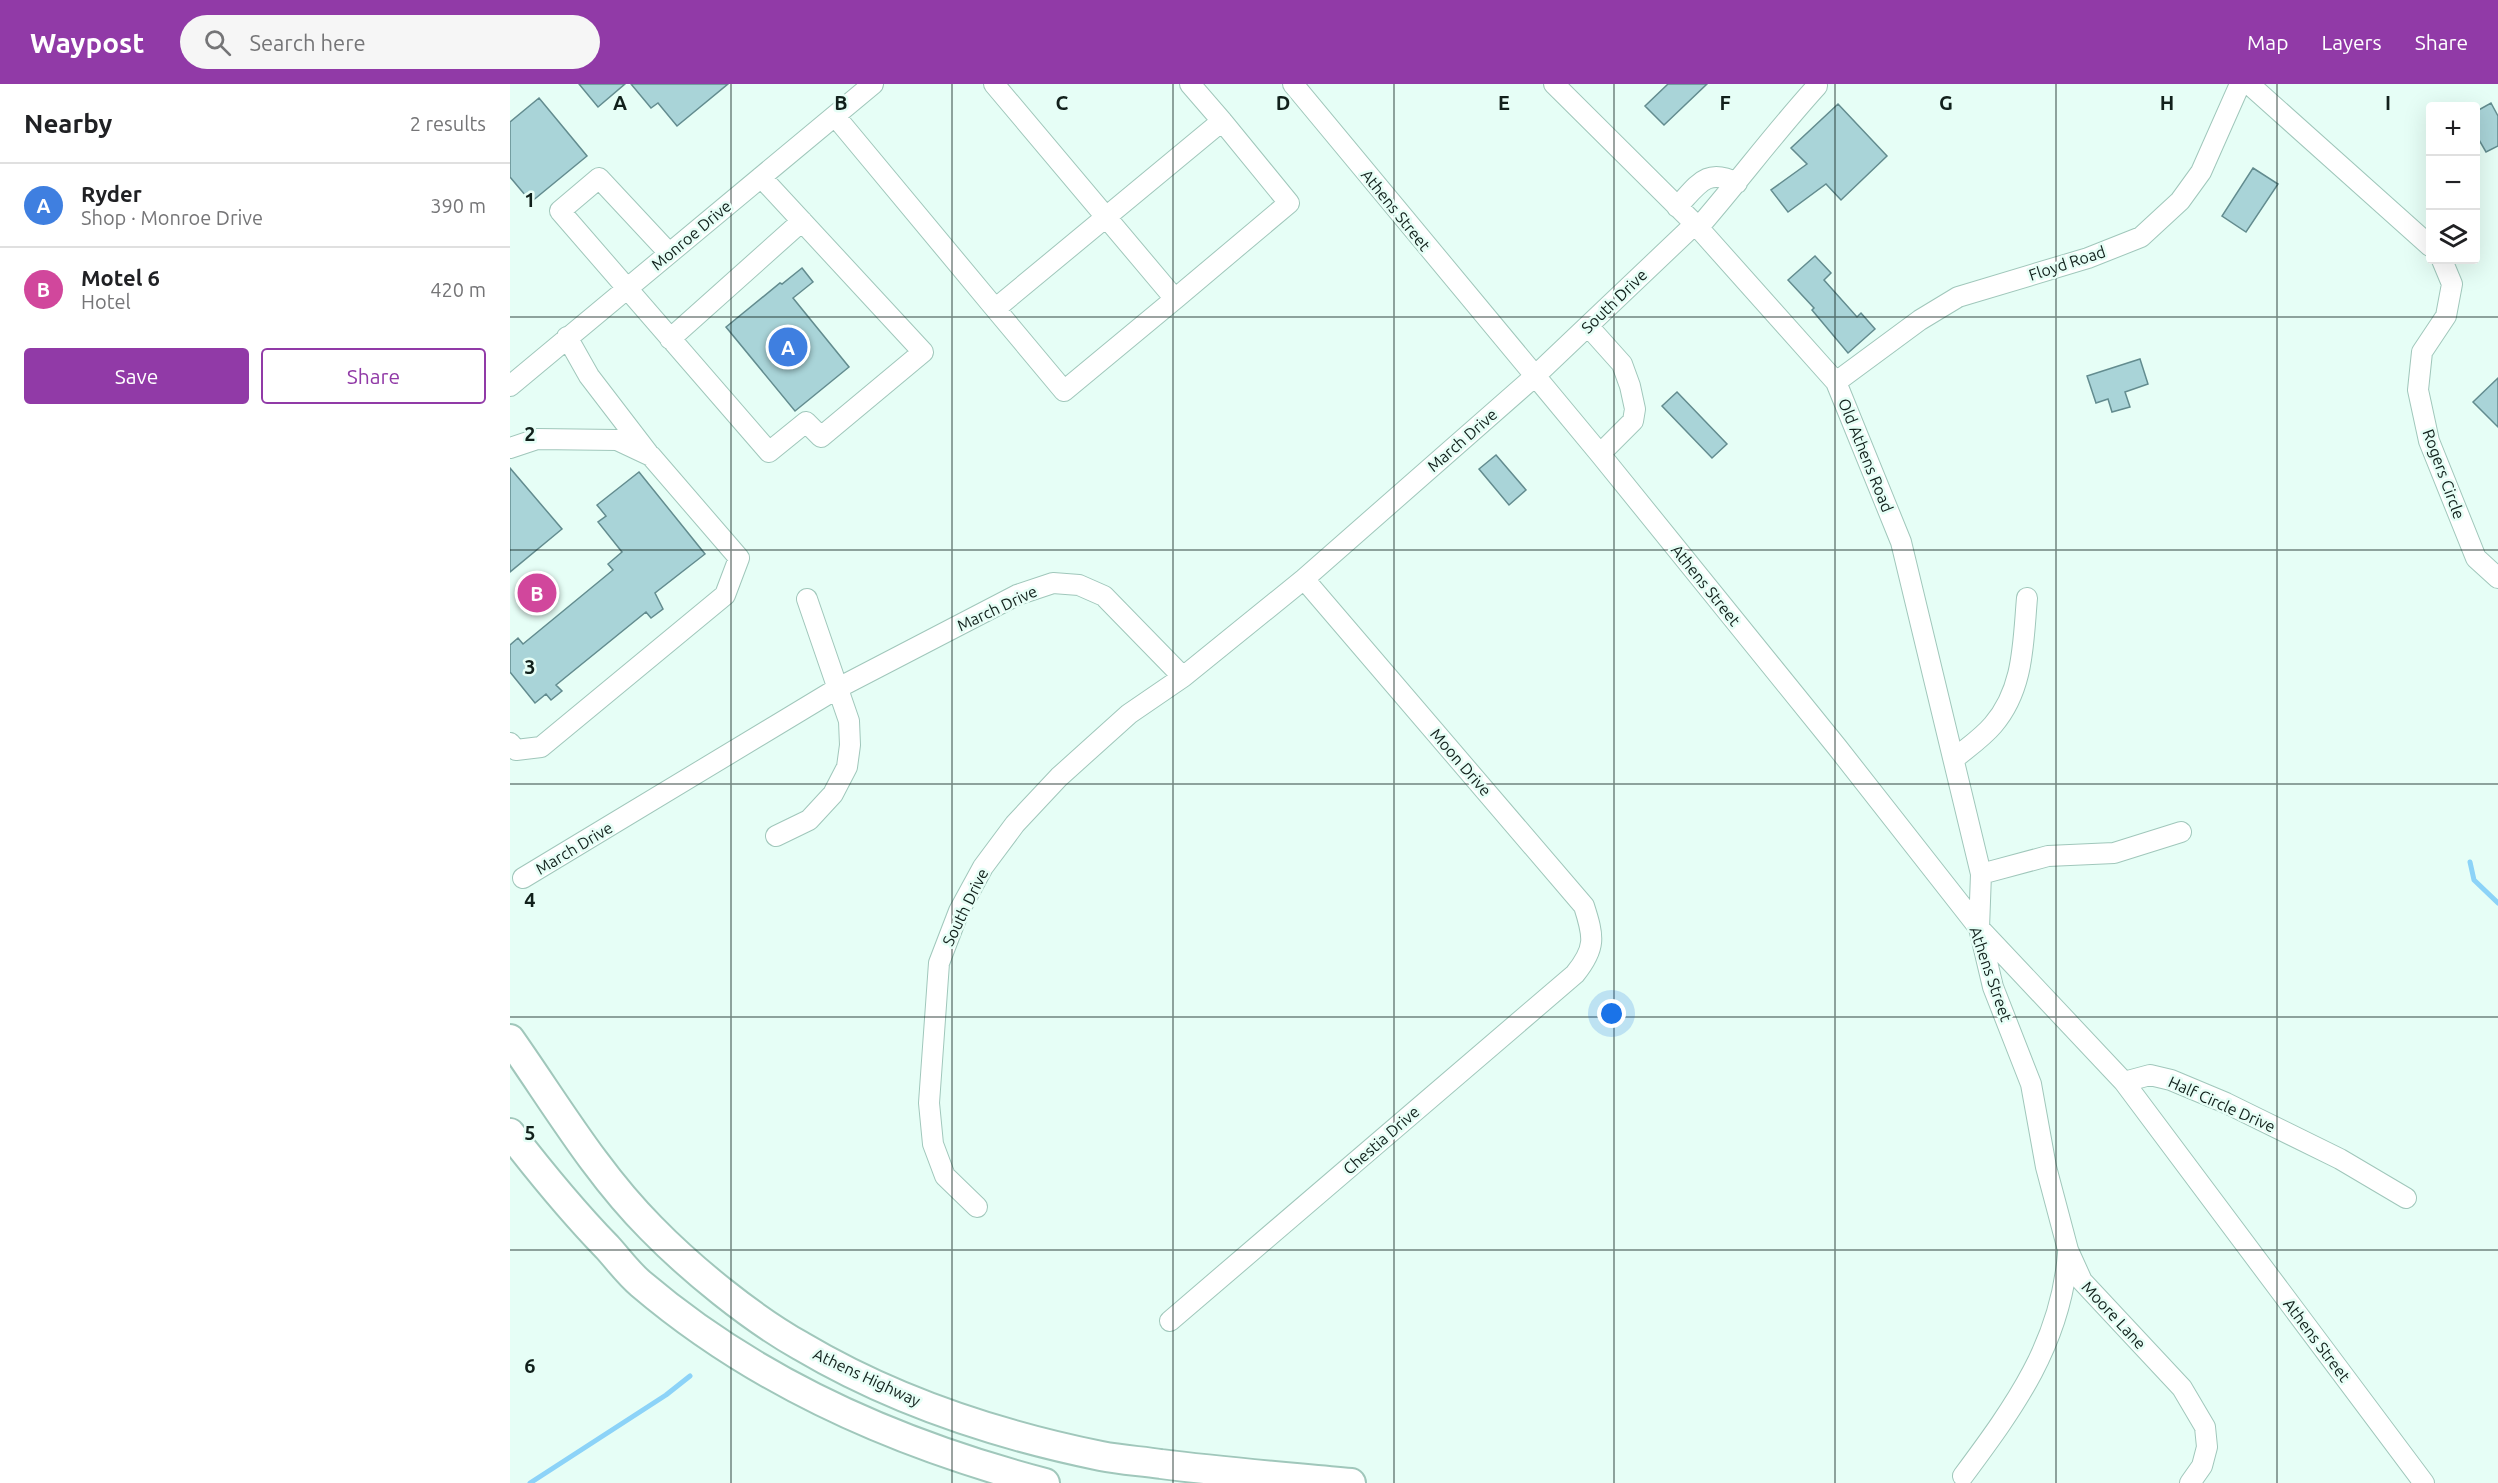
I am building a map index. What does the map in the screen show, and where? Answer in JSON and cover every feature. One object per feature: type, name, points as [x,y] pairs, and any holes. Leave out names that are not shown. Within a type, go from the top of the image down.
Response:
[{"type":"highway","name":"Athens Highway","points":[[510,1039],[602,1170],[650,1227],[704,1276],[800,1346],[914,1400],[977,1424],[1038,1442],[1104,1456],[1197,1468],[1351,1483]]},
{"type":"highway","points":[[510,1133],[561,1198],[639,1283],[716,1341],[798,1389],[891,1433],[981,1466],[1045,1483]]},
{"type":"street","name":"Monroe Drive","points":[[510,386],[873,84]]},
{"type":"street","points":[[994,84],[1175,299]]},
{"type":"street","points":[[835,116],[1064,391],[1289,203],[1190,84]]},
{"type":"street","name":"Athens Street","points":[[1293,84],[1600,454],[1837,747],[1979,928],[1993,987],[2031,1084],[2039,1129]]},
{"type":"street","name":"Old Athens Road","points":[[1554,84],[1696,226],[1836,382],[1901,542],[1981,874],[1979,928]]},
{"type":"street","name":"Floyd Road","points":[[1836,382],[1920,320],[1958,297],[2088,258],[2141,237],[2180,201],[2201,172],[2240,84]]},
{"type":"street","points":[[2249,84],[2426,242]]},
{"type":"street","name":"South Drive","points":[[1534,377],[1696,226],[1737,183],[1779,128],[1817,86]]},
{"type":"street","points":[[993,306],[1001,304],[1222,122]]},
{"type":"street","points":[[1677,207],[1707,177],[1722,175],[1737,183]]},
{"type":"street","points":[[669,253],[599,177],[560,211],[769,452],[806,422],[821,437],[923,352],[761,177]]},
{"type":"street","points":[[670,339],[802,221]]},
{"type":"street","name":"Rogers Circle","points":[[2444,264],[2452,284],[2446,316],[2422,351],[2418,390],[2429,441],[2476,558],[2498,578]]},
{"type":"street","points":[[1588,326],[1622,364],[1635,409],[1633,421],[1600,454]]},
{"type":"street","points":[[510,743],[516,750],[541,747],[725,595],[739,558],[651,456],[589,376],[567,337]]},
{"type":"street","name":"March Drive","points":[[523,878],[838,688],[1017,595],[1053,583],[1078,585],[1104,596],[1183,677],[1304,579],[1534,377]]},
{"type":"street","points":[[510,448],[537,439],[617,440],[651,456]]},
{"type":"street","name":"Moon Drive","points":[[1304,579],[1584,906],[1592,930],[1589,956]]},
{"type":"street","points":[[1954,759],[1992,726],[2012,697],[2019,676],[2027,598]]},
{"type":"street","points":[[776,836],[809,820],[833,794],[847,767],[850,745],[849,721],[807,599]]},
{"type":"street","name":"South Drive","points":[[977,1207],[945,1176],[933,1144],[930,1103],[939,963],[959,911],[983,867],[1015,824],[1059,777],[1129,714],[1183,677]]},
{"type":"street","points":[[1981,874],[2048,856],[2114,853],[2181,832]]},
{"type":"street","points":[[1979,928],[2124,1082]]},
{"type":"street","name":"Chestia Drive","points":[[1170,1321],[1575,974],[1589,956]]},
{"type":"street","name":"Half Circle Drive","points":[[2124,1082],[2150,1075],[2171,1080],[2226,1103],[2340,1159],[2406,1198]]},
{"type":"street","name":"Athens Street","points":[[2124,1082],[2424,1483]]},
{"type":"street","name":"Moore Lane","points":[[2039,1129],[2068,1250],[2082,1281],[2182,1388],[2205,1426],[2206,1447],[2202,1466],[2190,1483]]},
{"type":"street","points":[[1963,1476],[2025,1388],[2053,1328],[2063,1292],[2068,1250]]},
{"type":"building","points":[[579,84],[625,84],[598,107]]},
{"type":"building","points":[[631,84],[728,84],[677,126],[658,103],[651,108]]},
{"type":"building","points":[[1668,84],[1707,84],[1664,125],[1645,106]]},
{"type":"building","points":[[539,98],[587,156],[531,202],[510,177],[510,122]]},
{"type":"building","points":[[2491,103],[2498,116],[2498,146],[2486,152],[2480,142],[2480,109]]},
{"type":"building","points":[[1838,104],[1887,156],[1841,200],[1826,184],[1788,212],[1771,190],[1807,164],[1791,148]]},
{"type":"building","points":[[2253,168],[2278,184],[2246,232],[2222,216]]},
{"type":"building","points":[[1815,256],[1831,273],[1824,280],[1857,317],[1861,313],[1875,329],[1848,353],[1812,310],[1814,308],[1788,280]]},
{"type":"building","points":[[802,268],[813,282],[793,298],[849,367],[795,411],[726,327]]},
{"type":"building","points":[[2140,359],[2148,384],[2125,392],[2130,407],[2112,412],[2108,399],[2096,403],[2087,376]]},
{"type":"building","points":[[2498,378],[2498,427],[2473,402]]},
{"type":"building","points":[[1677,392],[1727,444],[1712,458],[1662,406]]},
{"type":"building","points":[[1496,455],[1526,490],[1509,505],[1479,469]]},
{"type":"building","points":[[510,468],[562,529],[510,572]]},
{"type":"building","points":[[639,472],[705,554],[655,593],[663,609],[651,618],[646,612],[556,685],[562,691],[551,700],[546,694],[535,703],[510,672],[510,645],[518,638],[523,644],[613,570],[608,564],[622,552],[598,522],[606,516],[597,505]]},
{"type":"waterway","points":[[2470,862],[2474,880],[2498,903]]},
{"type":"waterway","points":[[530,1483],[666,1395],[690,1376]]},
{"type":"place","name":"Ryder","points":[[788,347]]},
{"type":"place","name":"Motel 6","points":[[537,593]]}]
